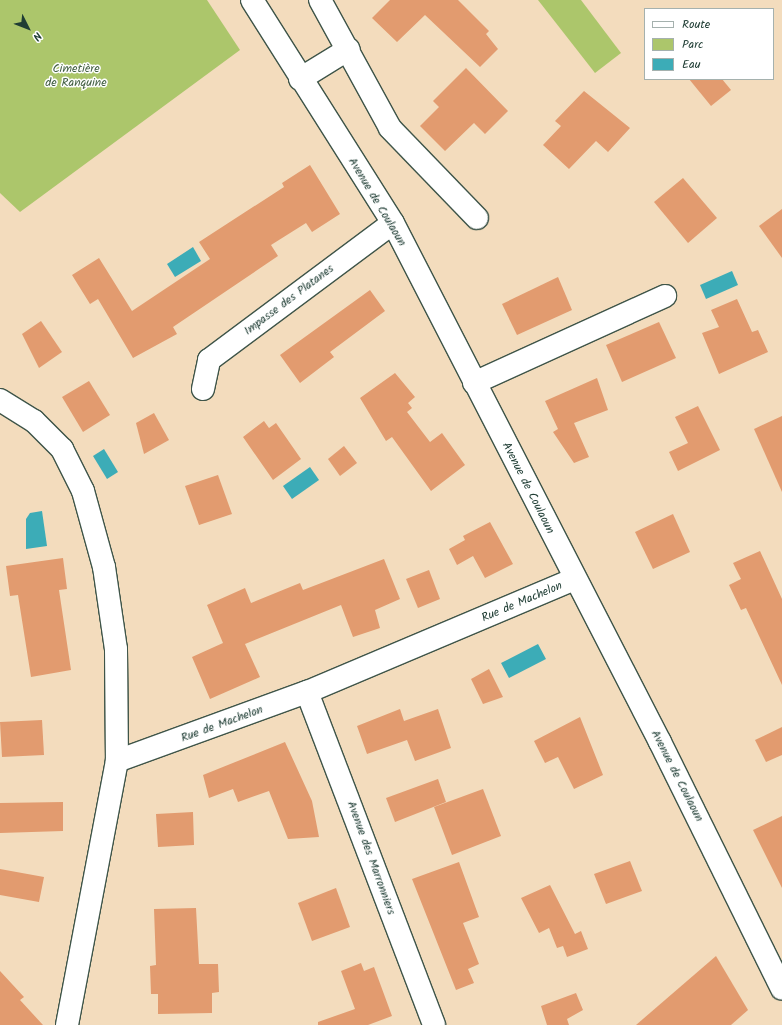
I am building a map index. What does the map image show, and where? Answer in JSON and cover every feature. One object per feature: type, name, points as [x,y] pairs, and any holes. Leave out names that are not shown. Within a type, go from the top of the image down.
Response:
[{"type":"street","name":"Avenue de Coulaoun","points":[[252,0],[300,79],[393,223],[574,579],[660,742],[782,989]]},
{"type":"street","points":[[320,0],[349,49],[390,128],[477,218]]},
{"type":"street","points":[[300,79],[349,49]]},
{"type":"street","name":"Impasse des Platanes","points":[[203,389],[209,360],[393,223]]},
{"type":"street","points":[[474,383],[665,296]]},
{"type":"street","points":[[0,400],[34,421],[62,449],[83,491],[104,567],[116,649],[117,761],[67,1025]]},
{"type":"street","name":"Rue de Machelon","points":[[117,761],[307,692],[574,579]]},
{"type":"street","name":"Avenue des Marronniers","points":[[307,692],[434,1025]]},
{"type":"green space","name":"Cimetière de Ranquine","points":[[0,0],[207,0],[240,50],[20,212],[0,193]]},
{"type":"green space","points":[[538,0],[581,0],[621,53],[595,73]]},
{"type":"water","points":[[193,247],[201,261],[175,277],[167,264]]},
{"type":"water","points":[[732,271],[738,285],[706,299],[700,285]]},
{"type":"water","points":[[104,449],[118,472],[107,479],[93,456]]},
{"type":"water","points":[[310,467],[319,480],[292,499],[283,486]]},
{"type":"water","points":[[42,511],[47,546],[26,549],[26,519],[30,513]]},
{"type":"water","points":[[538,644],[546,659],[509,678],[501,663]]},
{"type":"building","points":[[390,0],[458,0],[489,31],[486,34],[498,49],[480,67],[425,15],[397,42],[372,18]]},
{"type":"building","points":[[466,68],[508,111],[485,134],[474,123],[445,151],[420,126],[439,107],[433,101]]},
{"type":"building","points":[[690,80],[723,80],[731,90],[711,106]]},
{"type":"building","points":[[584,91],[630,128],[608,152],[596,141],[569,169],[543,145],[561,126],[555,121]]},
{"type":"building","points":[[310,165],[340,214],[312,232],[306,223],[271,245],[278,256],[173,327],[177,334],[133,358],[98,299],[90,304],[72,275],[99,258],[132,311],[210,259],[199,242],[284,187],[282,183]]},
{"type":"building","points":[[683,178],[717,218],[688,243],[654,202]]},
{"type":"building","points":[[782,209],[782,258],[759,226]]},
{"type":"building","points":[[558,277],[572,310],[517,335],[502,304]]},
{"type":"building","points":[[370,290],[385,311],[330,352],[334,357],[300,383],[280,355]]},
{"type":"building","points":[[737,299],[752,332],[758,330],[768,352],[719,374],[702,333],[719,327],[711,310]]},
{"type":"building","points":[[41,321],[62,352],[39,368],[22,334]]},
{"type":"building","points":[[659,322],[676,358],[622,382],[606,345]]},
{"type":"building","points":[[395,373],[415,397],[408,403],[412,408],[407,412],[430,442],[442,433],[465,465],[431,491],[392,437],[386,441],[360,398]]},
{"type":"building","points":[[597,378],[608,410],[574,423],[589,457],[574,463],[553,432],[558,429],[545,401]]},
{"type":"building","points":[[89,381],[110,415],[83,432],[62,397]]},
{"type":"building","points":[[698,406],[720,450],[678,471],[669,452],[688,443],[675,417]]},
{"type":"building","points":[[154,413],[169,440],[144,454],[136,423]]},
{"type":"building","points":[[782,416],[782,492],[754,429]]},
{"type":"building","points":[[264,421],[269,428],[276,423],[301,459],[273,480],[243,437]]},
{"type":"building","points":[[344,446],[357,463],[340,476],[328,459]]},
{"type":"building","points":[[218,475],[232,514],[199,525],[185,486]]},
{"type":"building","points":[[673,514],[690,552],[653,569],[635,532]]},
{"type":"building","points":[[490,522],[513,564],[485,578],[473,556],[457,565],[449,549],[465,540],[463,536]]},
{"type":"building","points":[[760,551],[782,599],[782,685],[746,608],[741,610],[729,585],[741,579],[733,563]]},
{"type":"building","points":[[63,558],[67,589],[59,590],[71,670],[31,677],[18,595],[10,596],[6,566]]},
{"type":"building","points":[[384,559],[400,599],[375,610],[380,628],[353,637],[341,605],[245,644],[260,677],[210,699],[192,657],[223,643],[207,605],[245,588],[251,603],[300,583],[303,590]]},
{"type":"building","points":[[429,570],[440,599],[418,608],[406,579]]},
{"type":"building","points":[[489,669],[503,697],[483,704],[471,679]]},
{"type":"building","points":[[400,709],[404,721],[438,709],[451,748],[415,761],[407,740],[367,754],[357,726]]},
{"type":"building","points":[[580,717],[603,775],[574,789],[558,757],[545,763],[534,741]]},
{"type":"building","points":[[42,720],[44,755],[2,757],[0,722]]},
{"type":"building","points":[[782,727],[782,755],[766,762],[755,740]]},
{"type":"building","points":[[285,742],[312,801],[319,837],[288,839],[269,791],[238,802],[233,789],[209,798],[203,775]]},
{"type":"building","points":[[438,779],[446,802],[395,822],[386,798]]},
{"type":"building","points":[[483,789],[501,836],[452,855],[434,807]]},
{"type":"building","points":[[63,802],[63,831],[0,833],[0,803]]},
{"type":"building","points":[[193,812],[194,845],[158,847],[156,814]]},
{"type":"building","points":[[782,816],[782,888],[753,830]]},
{"type":"building","points":[[630,861],[642,891],[606,904],[594,874]]},
{"type":"building","points":[[459,862],[479,917],[463,923],[479,964],[468,969],[474,983],[456,990],[412,879]]},
{"type":"building","points":[[0,869],[44,877],[39,902],[0,895]]},
{"type":"building","points":[[550,885],[575,934],[581,931],[588,949],[567,957],[563,946],[557,948],[549,928],[539,933],[521,898]]},
{"type":"building","points":[[336,888],[350,927],[312,941],[298,903]]},
{"type":"building","points":[[196,908],[199,964],[218,964],[219,992],[212,993],[212,1013],[158,1014],[158,994],[151,994],[150,966],[156,965],[154,909]]},
{"type":"building","points":[[716,956],[748,1010],[731,1025],[636,1025]]},
{"type":"building","points":[[361,963],[364,971],[374,967],[392,1016],[368,1025],[318,1025],[318,1022],[355,1009],[341,971]]},
{"type":"building","points":[[0,971],[24,997],[20,1000],[43,1025],[0,1025]]},
{"type":"building","points":[[576,993],[583,1010],[567,1019],[569,1025],[547,1025],[541,1006]]}]
